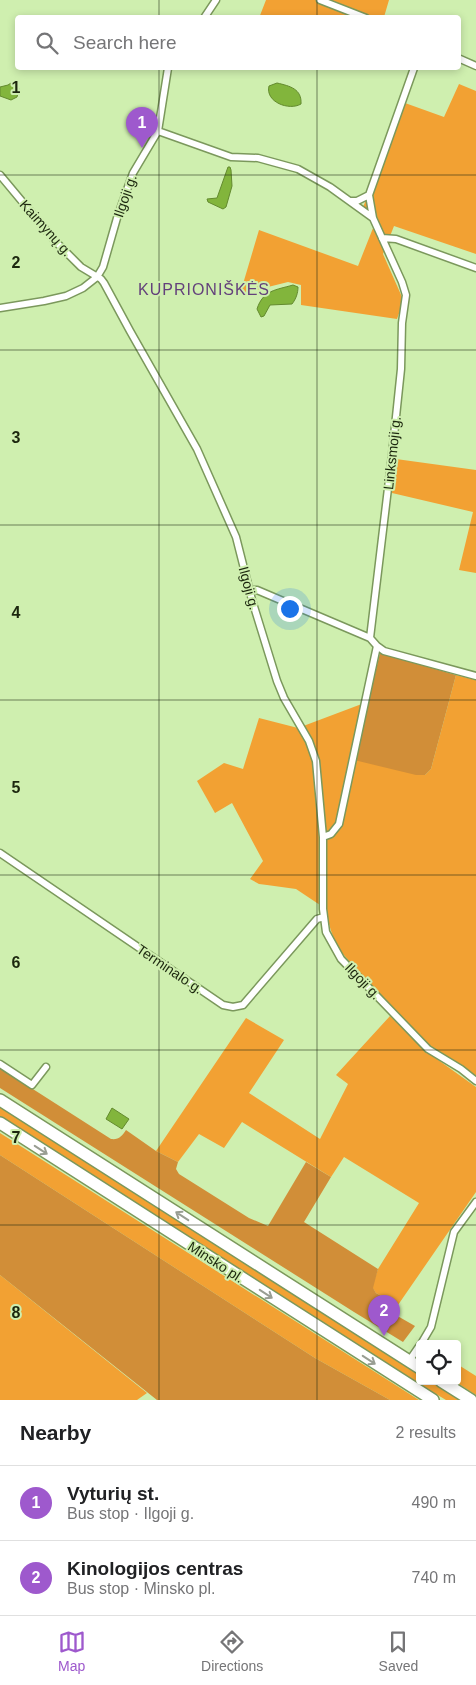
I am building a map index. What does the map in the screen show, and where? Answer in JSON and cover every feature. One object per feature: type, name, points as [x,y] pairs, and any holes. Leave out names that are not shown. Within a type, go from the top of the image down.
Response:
[{"type":"highway","name":"Minsko pl.","points":[[0,1100],[416,1365]]},
{"type":"highway","name":"Minsko pl.","points":[[0,1124],[433,1400]]},
{"type":"highway","points":[[447,1385],[471,1400]]},
{"type":"street","points":[[206,15],[216,0]]},
{"type":"street","points":[[320,0],[358,15]]},
{"type":"street","points":[[461,59],[476,66]]},
{"type":"street","name":"Ilgoji g.","points":[[168,70],[158,131],[136,164],[117,218],[103,267],[97,277],[101,279],[108,290],[197,449],[236,537],[277,681],[284,698],[309,740],[316,761],[323,837],[324,918],[326,932],[341,959],[428,1049],[461,1069],[476,1081]]},
{"type":"street","name":"Linksmoji g.","points":[[370,638],[401,370],[402,324],[406,295],[373,218],[369,195],[413,70]]},
{"type":"street","points":[[158,131],[232,157],[258,158],[298,169],[330,187],[373,218]]},
{"type":"street","name":"Kaimynų g.","points":[[0,175],[55,241],[81,267],[97,277]]},
{"type":"street","points":[[349,201],[358,201],[369,195]]},
{"type":"street","points":[[382,238],[396,239],[476,268]]},
{"type":"street","points":[[0,308],[57,298],[83,288],[97,277]]},
{"type":"street","points":[[250,590],[257,590],[370,638],[384,651],[476,676]]},
{"type":"street","points":[[323,837],[331,834],[339,824],[377,646]]},
{"type":"street","name":"Terminalo g.","points":[[0,853],[223,1005],[233,1007],[243,1005],[317,919],[324,918]]},
{"type":"street","points":[[0,1064],[32,1085],[46,1067]]},
{"type":"street","points":[[423,1340],[432,1327],[454,1232],[476,1202]]},
{"type":"street","points":[[409,1361],[416,1351]]},
{"type":"shaded area","points":[[266,0],[389,0],[385,15],[260,15]]},
{"type":"shaded area","points":[[11,83],[16,84],[19,89],[17,97],[11,100],[0,96],[0,87]]},
{"type":"shaded area","points":[[277,83],[294,89],[300,95],[301,104],[285,106],[274,101],[269,92],[269,86]]},
{"type":"shaded area","points":[[459,84],[476,91],[476,254],[394,226],[383,254],[402,297],[402,305],[397,319],[301,305],[301,285],[288,282],[240,294],[259,230],[358,266],[377,218],[363,207],[389,148],[405,103],[444,117]]},
{"type":"shaded area","points":[[228,167],[231,170],[232,186],[226,207],[223,209],[208,202],[207,199],[217,198]]},
{"type":"shaded area","points":[[293,285],[298,287],[298,289],[292,304],[270,305],[264,316],[261,317],[257,309],[267,294]]},
{"type":"shaded area","points":[[396,459],[476,470],[476,573],[459,570],[473,512],[392,493]]},
{"type":"shaded area","points":[[380,653],[456,675],[431,769],[425,775],[416,775],[354,760]]},
{"type":"shaded area","points":[[456,675],[476,680],[476,1078],[433,1049],[418,1036],[341,952],[331,930],[326,906],[320,905],[296,889],[259,884],[250,879],[263,861],[232,803],[215,813],[197,781],[224,763],[243,769],[259,718],[298,728],[367,702],[425,775],[431,769]]},
{"type":"shaded area","points":[[390,1016],[434,1057],[476,1087],[476,1192],[398,1305],[376,1293],[372,1287],[378,1269],[419,1203],[344,1157],[331,1177],[242,1122],[224,1148],[199,1134],[178,1162],[156,1151],[246,1018],[284,1040],[249,1093],[320,1139],[348,1084],[336,1075]]},
{"type":"shaded area","points":[[0,1068],[111,1139],[120,1137],[126,1130],[156,1151],[178,1162],[176,1169],[179,1174],[249,1218],[268,1226],[306,1162],[331,1177],[304,1222],[378,1269],[373,1288],[376,1293],[398,1305],[394,1314],[415,1326],[403,1342],[354,1312],[0,1088]]},
{"type":"shaded area","points":[[0,1105],[416,1370],[416,1384],[410,1381],[0,1118]]},
{"type":"shaded area","points":[[112,1108],[129,1119],[122,1129],[106,1119]]},
{"type":"shaded area","points":[[0,1133],[419,1400],[390,1400],[315,1358],[0,1155]]},
{"type":"shaded area","points":[[0,1155],[315,1358],[390,1400],[157,1400],[0,1275]]},
{"type":"shaded area","points":[[0,1275],[147,1393],[137,1400],[0,1400]]},
{"type":"shaded area","points":[[461,1367],[476,1376],[476,1395],[460,1385]]},
{"type":"shaded area","points":[[419,1385],[439,1385],[462,1400],[446,1400]]},
{"type":"place","name":"Vyturių st.","points":[[142,148]]},
{"type":"place","name":"Kinologijos centras","points":[[384,1336]]},
{"type":"district","name":"KUPRIONIŠKĖS","points":[[204,289]]}]
